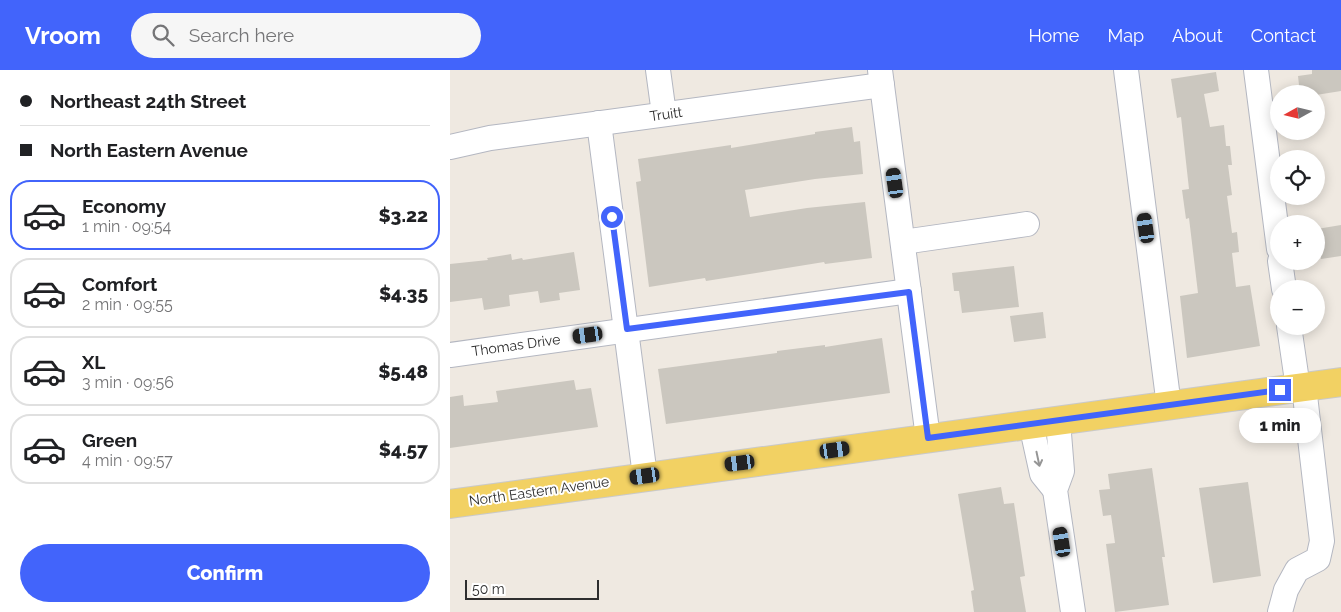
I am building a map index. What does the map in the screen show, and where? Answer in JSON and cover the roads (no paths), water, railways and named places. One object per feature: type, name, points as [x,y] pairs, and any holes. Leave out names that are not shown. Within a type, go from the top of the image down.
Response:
[{"type":"main road","name":"North Eastern Avenue","points":[[450,504],[1341,382]]},
{"type":"street","points":[[658,70],[664,114]]},
{"type":"street","points":[[1126,70],[1169,406]]},
{"type":"street","points":[[1256,70],[1275,215]]},
{"type":"street","points":[[881,77],[928,438]]},
{"type":"street","name":"Truitt","points":[[450,146],[490,138],[664,114],[881,77]]},
{"type":"street","points":[[599,123],[645,476]]},
{"type":"street","points":[[903,242],[1027,224]]},
{"type":"street","name":"Thomas Drive","points":[[450,355],[627,329],[909,292]]},
{"type":"street","points":[[1280,612],[1286,590],[1297,570],[1318,559],[1322,541],[1301,388],[1291,335]]},
{"type":"street","points":[[1058,420],[1062,471],[1055,490],[1073,612]]},
{"type":"street","points":[[1031,424],[1042,474],[1055,490]]}]
